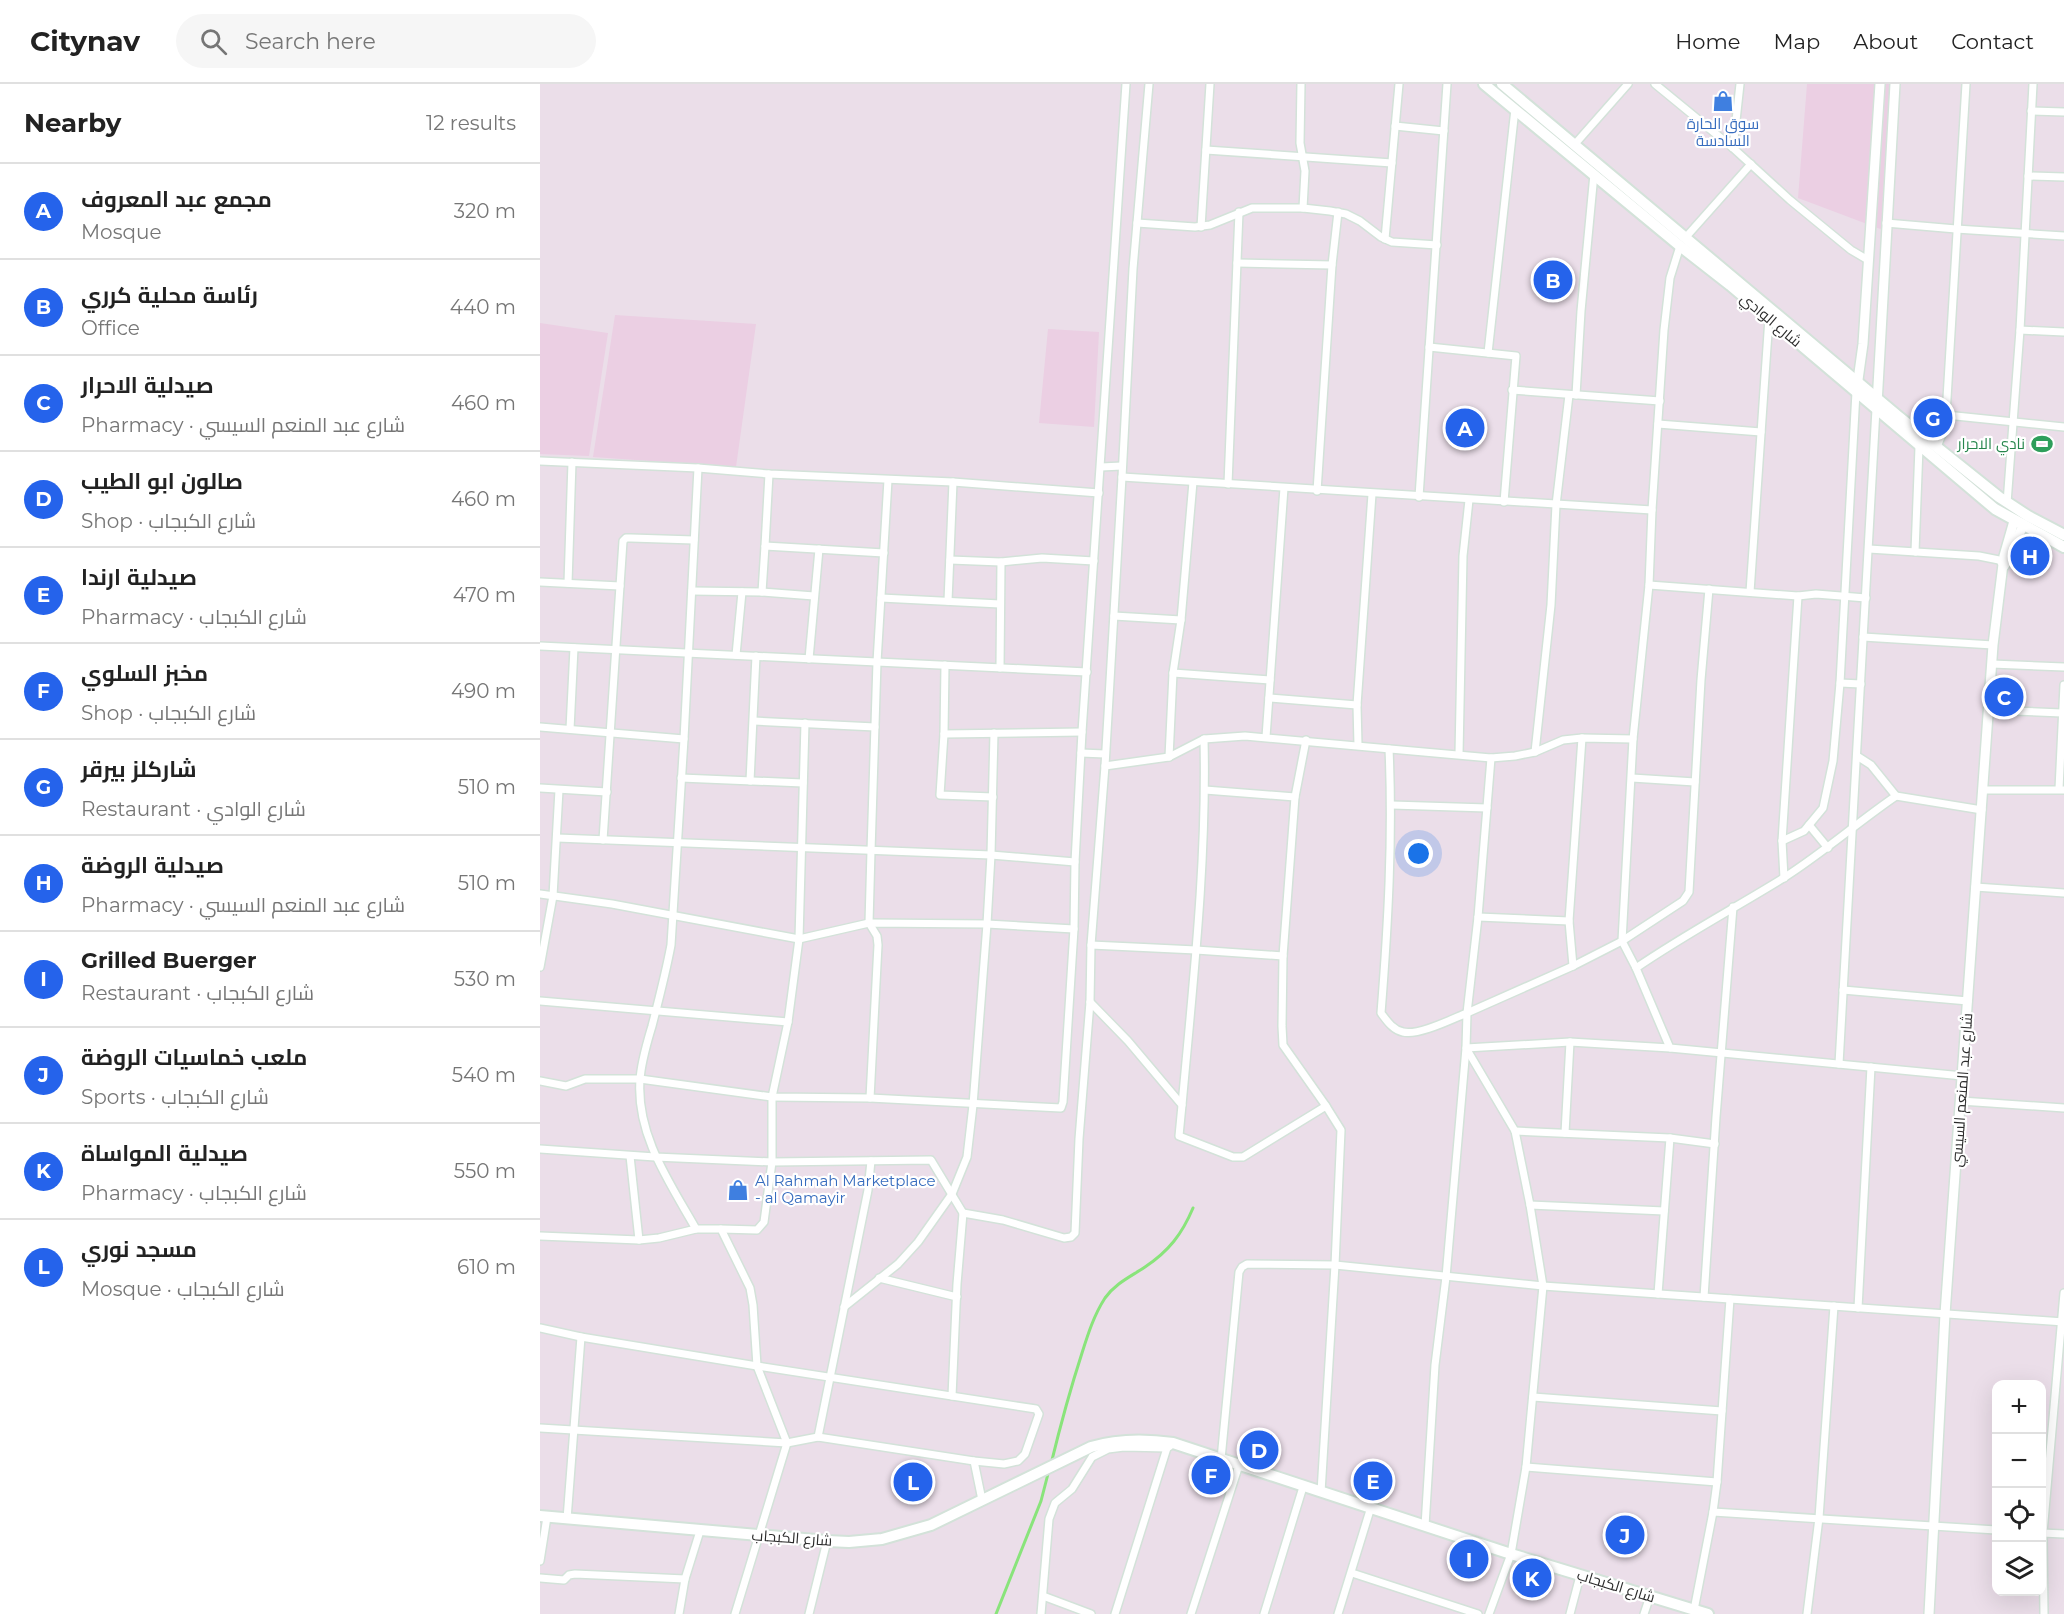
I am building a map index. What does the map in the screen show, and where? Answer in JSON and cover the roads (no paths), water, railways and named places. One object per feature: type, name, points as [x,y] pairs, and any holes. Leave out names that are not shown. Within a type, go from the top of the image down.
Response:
[{"type":"main road","name":"شارع الوادي","points":[[1484,84],[1597,171],[1877,404],[1936,447],[2007,504],[2064,535]]},
{"type":"main road","name":"شارع الوادي","points":[[1504,85],[1575,144],[1597,171]]},
{"type":"main road","name":"شارع الوادي","points":[[1683,242],[1769,318],[1857,387]]},
{"type":"main road","name":"شارع الوادي","points":[[1877,404],[1919,447],[1995,509],[2064,547]]},
{"type":"main road","name":"شارع الكبجاب","points":[[543,1516],[827,1541],[882,1539],[931,1525],[1091,1447],[1116,1441],[1144,1440],[1221,1459],[1580,1576],[1708,1614]]},
{"type":"street","points":[[540,1081],[566,1086],[585,1079],[640,1079],[772,1097],[870,1098],[1061,1108],[1074,929],[1082,732],[1126,84]]},
{"type":"street","points":[[963,1213],[1003,1220],[1064,1238],[1071,1237],[1075,1233],[1137,223],[1149,84]]},
{"type":"street","points":[[1201,227],[1210,84]]},
{"type":"street","points":[[1302,84],[1300,143],[1305,171],[1303,208]]},
{"type":"street","points":[[1385,239],[1399,84]]},
{"type":"street","points":[[1419,497],[1447,84]]},
{"type":"street","points":[[1575,144],[1628,84]]},
{"type":"street","points":[[1655,84],[1733,148],[1815,221],[1851,250],[1868,260]]},
{"type":"street","points":[[1733,148],[1740,84]]},
{"type":"street","points":[[1782,841],[1804,831],[1823,808],[1833,761],[1840,683],[1857,387],[1863,344],[1880,84]]},
{"type":"street","points":[[1839,1064],[1894,84]]},
{"type":"street","points":[[1936,447],[1943,432],[1946,415],[1966,84]]},
{"type":"street","points":[[2007,504],[2020,330],[2033,84]]},
{"type":"street","points":[[1488,353],[1515,109]]},
{"type":"street","points":[[2031,111],[2064,112]]},
{"type":"street","points":[[1395,126],[1444,131]]},
{"type":"street","points":[[1206,150],[1392,163]]},
{"type":"street","points":[[1670,1048],[1622,941],[1633,739],[1649,585],[1652,510],[1669,290],[1683,242],[1751,164]]},
{"type":"street","points":[[1534,752],[1551,605],[1556,505],[1573,395],[1597,171]]},
{"type":"street","points":[[2028,176],[2064,177]]},
{"type":"street","points":[[1137,223],[1201,227],[1239,212],[1260,207],[1303,208],[1338,212],[1360,221],[1385,239],[1399,243],[1437,245]]},
{"type":"street","points":[[1228,484],[1239,212]]},
{"type":"street","points":[[1317,490],[1332,265],[1338,212]]},
{"type":"street","points":[[1886,223],[2064,236]]},
{"type":"street","points":[[1237,263],[1332,265]]},
{"type":"street","points":[[1750,592],[1769,318]]},
{"type":"street","points":[[2020,330],[2064,332]]},
{"type":"street","points":[[1429,347],[1516,356],[1504,502]]},
{"type":"street","points":[[1512,390],[1660,401]]},
{"type":"street","points":[[1946,415],[2064,427]]},
{"type":"street","points":[[1658,424],[1761,432]]},
{"type":"street","points":[[1915,552],[1919,447]]},
{"type":"street","points":[[540,461],[953,482],[1099,493]]},
{"type":"street","points":[[568,583],[572,462]]},
{"type":"street","points":[[1101,467],[1122,466]]},
{"type":"street","points":[[696,1229],[655,1157],[640,1106],[640,1079],[666,972],[673,915],[698,468]]},
{"type":"street","points":[[762,592],[769,474]]},
{"type":"street","points":[[1122,477],[1652,510]]},
{"type":"street","points":[[870,1098],[878,945],[877,936],[869,923],[871,851],[877,662],[888,480]]},
{"type":"street","points":[[948,601],[953,482]]},
{"type":"street","points":[[1169,757],[1173,673],[1181,620],[1193,482]]},
{"type":"street","points":[[1266,737],[1284,488]]},
{"type":"street","points":[[1358,745],[1357,705],[1372,494]]},
{"type":"street","points":[[1459,754],[1463,556],[1469,500]]},
{"type":"street","name":"شارع عبد المنعم السيسي","points":[[1929,1614],[1945,1314],[1992,664],[2006,544],[2018,523]]},
{"type":"street","points":[[603,840],[623,541],[626,538],[694,540]]},
{"type":"street","points":[[765,546],[884,553]]},
{"type":"street","points":[[809,659],[819,549]]},
{"type":"street","points":[[1869,549],[1993,558],[1999,560],[2004,566]]},
{"type":"street","points":[[950,560],[1001,562],[1042,558],[1094,561]]},
{"type":"street","points":[[1000,668],[1001,562]]},
{"type":"street","points":[[540,582],[620,586]]},
{"type":"street","points":[[1649,585],[1798,596],[1816,594],[1866,598]]},
{"type":"street","points":[[1389,749],[1392,805],[1388,931],[1381,1013],[1390,1025],[1403,1032],[1416,1032],[1467,1013],[1573,966],[1622,941],[1683,901],[1689,892],[1709,589]]},
{"type":"street","points":[[692,591],[762,592],[814,596]]},
{"type":"street","points":[[736,655],[742,592]]},
{"type":"street","points":[[1784,878],[1782,841],[1798,596]]},
{"type":"street","points":[[881,598],[1000,604]]},
{"type":"street","points":[[1114,616],[1181,620]]},
{"type":"street","points":[[1863,637],[1994,645]]},
{"type":"street","points":[[540,646],[1086,672]]},
{"type":"street","points":[[570,729],[574,648]]},
{"type":"street","points":[[750,781],[756,656]]},
{"type":"street","points":[[1992,664],[2064,667]]},
{"type":"street","points":[[945,665],[944,734],[939,795],[993,796]]},
{"type":"street","points":[[1173,673],[1270,680]]},
{"type":"street","points":[[1840,683],[1861,684]]},
{"type":"street","points":[[1983,790],[2061,789],[2064,685]]},
{"type":"street","points":[[1269,698],[1357,705]]},
{"type":"street","points":[[1989,710],[2062,713]]},
{"type":"street","points":[[754,720],[875,728]]},
{"type":"street","points":[[540,1236],[639,1240],[659,1238],[696,1229],[757,1230],[764,1222],[772,1162],[772,1097],[788,1022],[800,939],[806,723]]},
{"type":"street","points":[[540,727],[684,739]]},
{"type":"street","points":[[944,734],[1082,732]]},
{"type":"street","points":[[844,1307],[898,1264],[918,1242],[952,1194],[967,1156],[987,924],[994,733]]},
{"type":"street","points":[[1105,766],[1169,757],[1204,739],[1228,736],[1306,740],[1491,758],[1534,752],[1563,740],[1633,739]]},
{"type":"street","points":[[1573,966],[1569,921],[1582,738]]},
{"type":"street","points":[[1204,739],[1205,790],[1196,950],[1179,1136],[1237,1159],[1243,1158],[1326,1106]]},
{"type":"street","points":[[1306,740],[1295,797],[1283,957],[1283,1045],[1341,1130],[1321,1492]]},
{"type":"street","points":[[1082,753],[1106,754]]},
{"type":"street","points":[[1857,756],[1871,765],[1896,796]]},
{"type":"street","points":[[1425,1526],[1435,1365],[1446,1277],[1467,1013],[1478,917],[1491,758]]},
{"type":"street","points":[[681,778],[803,783]]},
{"type":"street","points":[[1632,778],[1695,782]]},
{"type":"street","points":[[540,788],[607,792]]},
{"type":"street","points":[[540,967],[553,896],[559,790]]},
{"type":"street","points":[[1205,790],[1295,797]]},
{"type":"street","points":[[1636,968],[1676,940],[1784,878],[1896,796],[1982,810]]},
{"type":"street","points":[[1392,805],[1487,808]]},
{"type":"street","points":[[1809,825],[1828,848]]},
{"type":"street","points":[[557,838],[991,855],[1075,862]]},
{"type":"street","points":[[1975,887],[2064,893]]},
{"type":"street","points":[[540,894],[673,915],[800,939],[869,923],[987,924],[1074,929]]},
{"type":"street","points":[[1704,1297],[1733,907]]},
{"type":"street","points":[[1478,917],[1569,921]]},
{"type":"street","points":[[1091,945],[1283,957]]},
{"type":"street","points":[[1843,990],[1968,1001]]},
{"type":"street","points":[[540,1001],[788,1022]]},
{"type":"street","points":[[1090,1002],[1128,1041],[1182,1105]]},
{"type":"street","points":[[1466,1048],[1570,1042],[1722,1052],[1963,1076]]},
{"type":"street","points":[[1565,1133],[1570,1042]]},
{"type":"street","points":[[1466,1048],[1515,1131],[1543,1286],[1526,1467],[1511,1554],[1489,1614]]},
{"type":"street","points":[[1858,1308],[1872,1067]]},
{"type":"street","points":[[1961,1101],[2064,1108]]},
{"type":"street","points":[[1515,1131],[1670,1138],[1715,1144]]},
{"type":"street","points":[[1658,1294],[1670,1138]]},
{"type":"street","points":[[540,1149],[630,1156],[772,1162],[933,1161],[963,1213],[952,1396]]},
{"type":"street","points":[[630,1156],[639,1240]]},
{"type":"street","points":[[818,1437],[868,1190],[871,1161]]},
{"type":"street","points":[[1530,1205],[1665,1210]]},
{"type":"street","points":[[721,1229],[750,1288],[757,1366],[787,1443],[735,1614]]},
{"type":"street","points":[[1221,1459],[1239,1272],[1247,1264],[1335,1265],[1543,1286],[2063,1322]]},
{"type":"street","points":[[879,1278],[957,1297]]},
{"type":"street","points":[[2046,1493],[2064,1293]]},
{"type":"street","points":[[1694,1610],[1717,1482],[1730,1299]]},
{"type":"street","points":[[1807,1614],[1819,1518],[1834,1306]]},
{"type":"street","points":[[540,1328],[581,1337],[1038,1411],[1025,1454],[1018,1461],[1004,1464],[818,1437],[787,1443],[540,1428]]},
{"type":"street","points":[[567,1519],[581,1337]]},
{"type":"street","points":[[1533,1397],[1722,1411]]},
{"type":"street","points":[[1041,1614],[1051,1511],[1055,1503],[1072,1489],[1092,1457],[1108,1449],[1170,1446],[1115,1614]]},
{"type":"street","points":[[975,1461],[982,1500]]},
{"type":"street","points":[[1191,1614],[1239,1465]]},
{"type":"street","points":[[1526,1467],[1717,1482]]},
{"type":"street","points":[[1264,1614],[1303,1487]]},
{"type":"street","points":[[1338,1614],[1371,1507]]},
{"type":"street","points":[[1713,1512],[1992,1530]]},
{"type":"street","points":[[540,1561],[543,1516]]},
{"type":"street","points":[[679,1614],[685,1579],[700,1531]]},
{"type":"street","points":[[2046,1533],[2064,1534]]},
{"type":"street","points":[[810,1614],[827,1541]]},
{"type":"street","points":[[2042,1542],[2044,1614]]},
{"type":"street","points":[[1352,1573],[1478,1614]]},
{"type":"street","points":[[540,1578],[564,1580],[569,1575],[574,1575],[685,1579]]},
{"type":"street","points":[[1570,1614],[1580,1576]]},
{"type":"street","points":[[1043,1596],[1091,1614]]},
{"type":"street","points":[[1644,1614],[1650,1596]]},
{"type":"waterway","points":[[1051,1464],[1065,1408],[1101,1304],[1114,1288],[1154,1261],[1168,1248],[1179,1234],[1193,1208]]},
{"type":"waterway","points":[[996,1614],[1041,1501],[1049,1470]]},
{"type":"place","name":"سوق الحارة السادسة","points":[[1723,101]]},
{"type":"place","name":"رئاسة محلية كرري","points":[[1553,280]]},
{"type":"place","name":"شاركلز بيرقر","points":[[1933,418]]},
{"type":"place","name":"مجمع عبد المعروف","points":[[1465,428]]},
{"type":"place","name":"نادي الاحرار","points":[[2042,444]]},
{"type":"place","name":"صيدلية الروضة","points":[[2030,556]]},
{"type":"place","name":"صيدلية الاحرار","points":[[2004,697]]},
{"type":"place","name":"Al Rahmah Marketplace - al Qamayir","points":[[738,1190]]},
{"type":"place","name":"صالون ابو الطيب","points":[[1259,1450]]},
{"type":"place","name":"مخبز السلوي","points":[[1211,1475]]},
{"type":"place","name":"صيدلية ارندا","points":[[1373,1481]]},
{"type":"place","name":"مسجد نوري","points":[[913,1482]]},
{"type":"place","name":"ملعب خماسيات الروضة","points":[[1625,1535]]},
{"type":"place","name":"Grilled Buerger","points":[[1469,1559]]},
{"type":"place","name":"صيدلية المواساة","points":[[1532,1578]]}]
